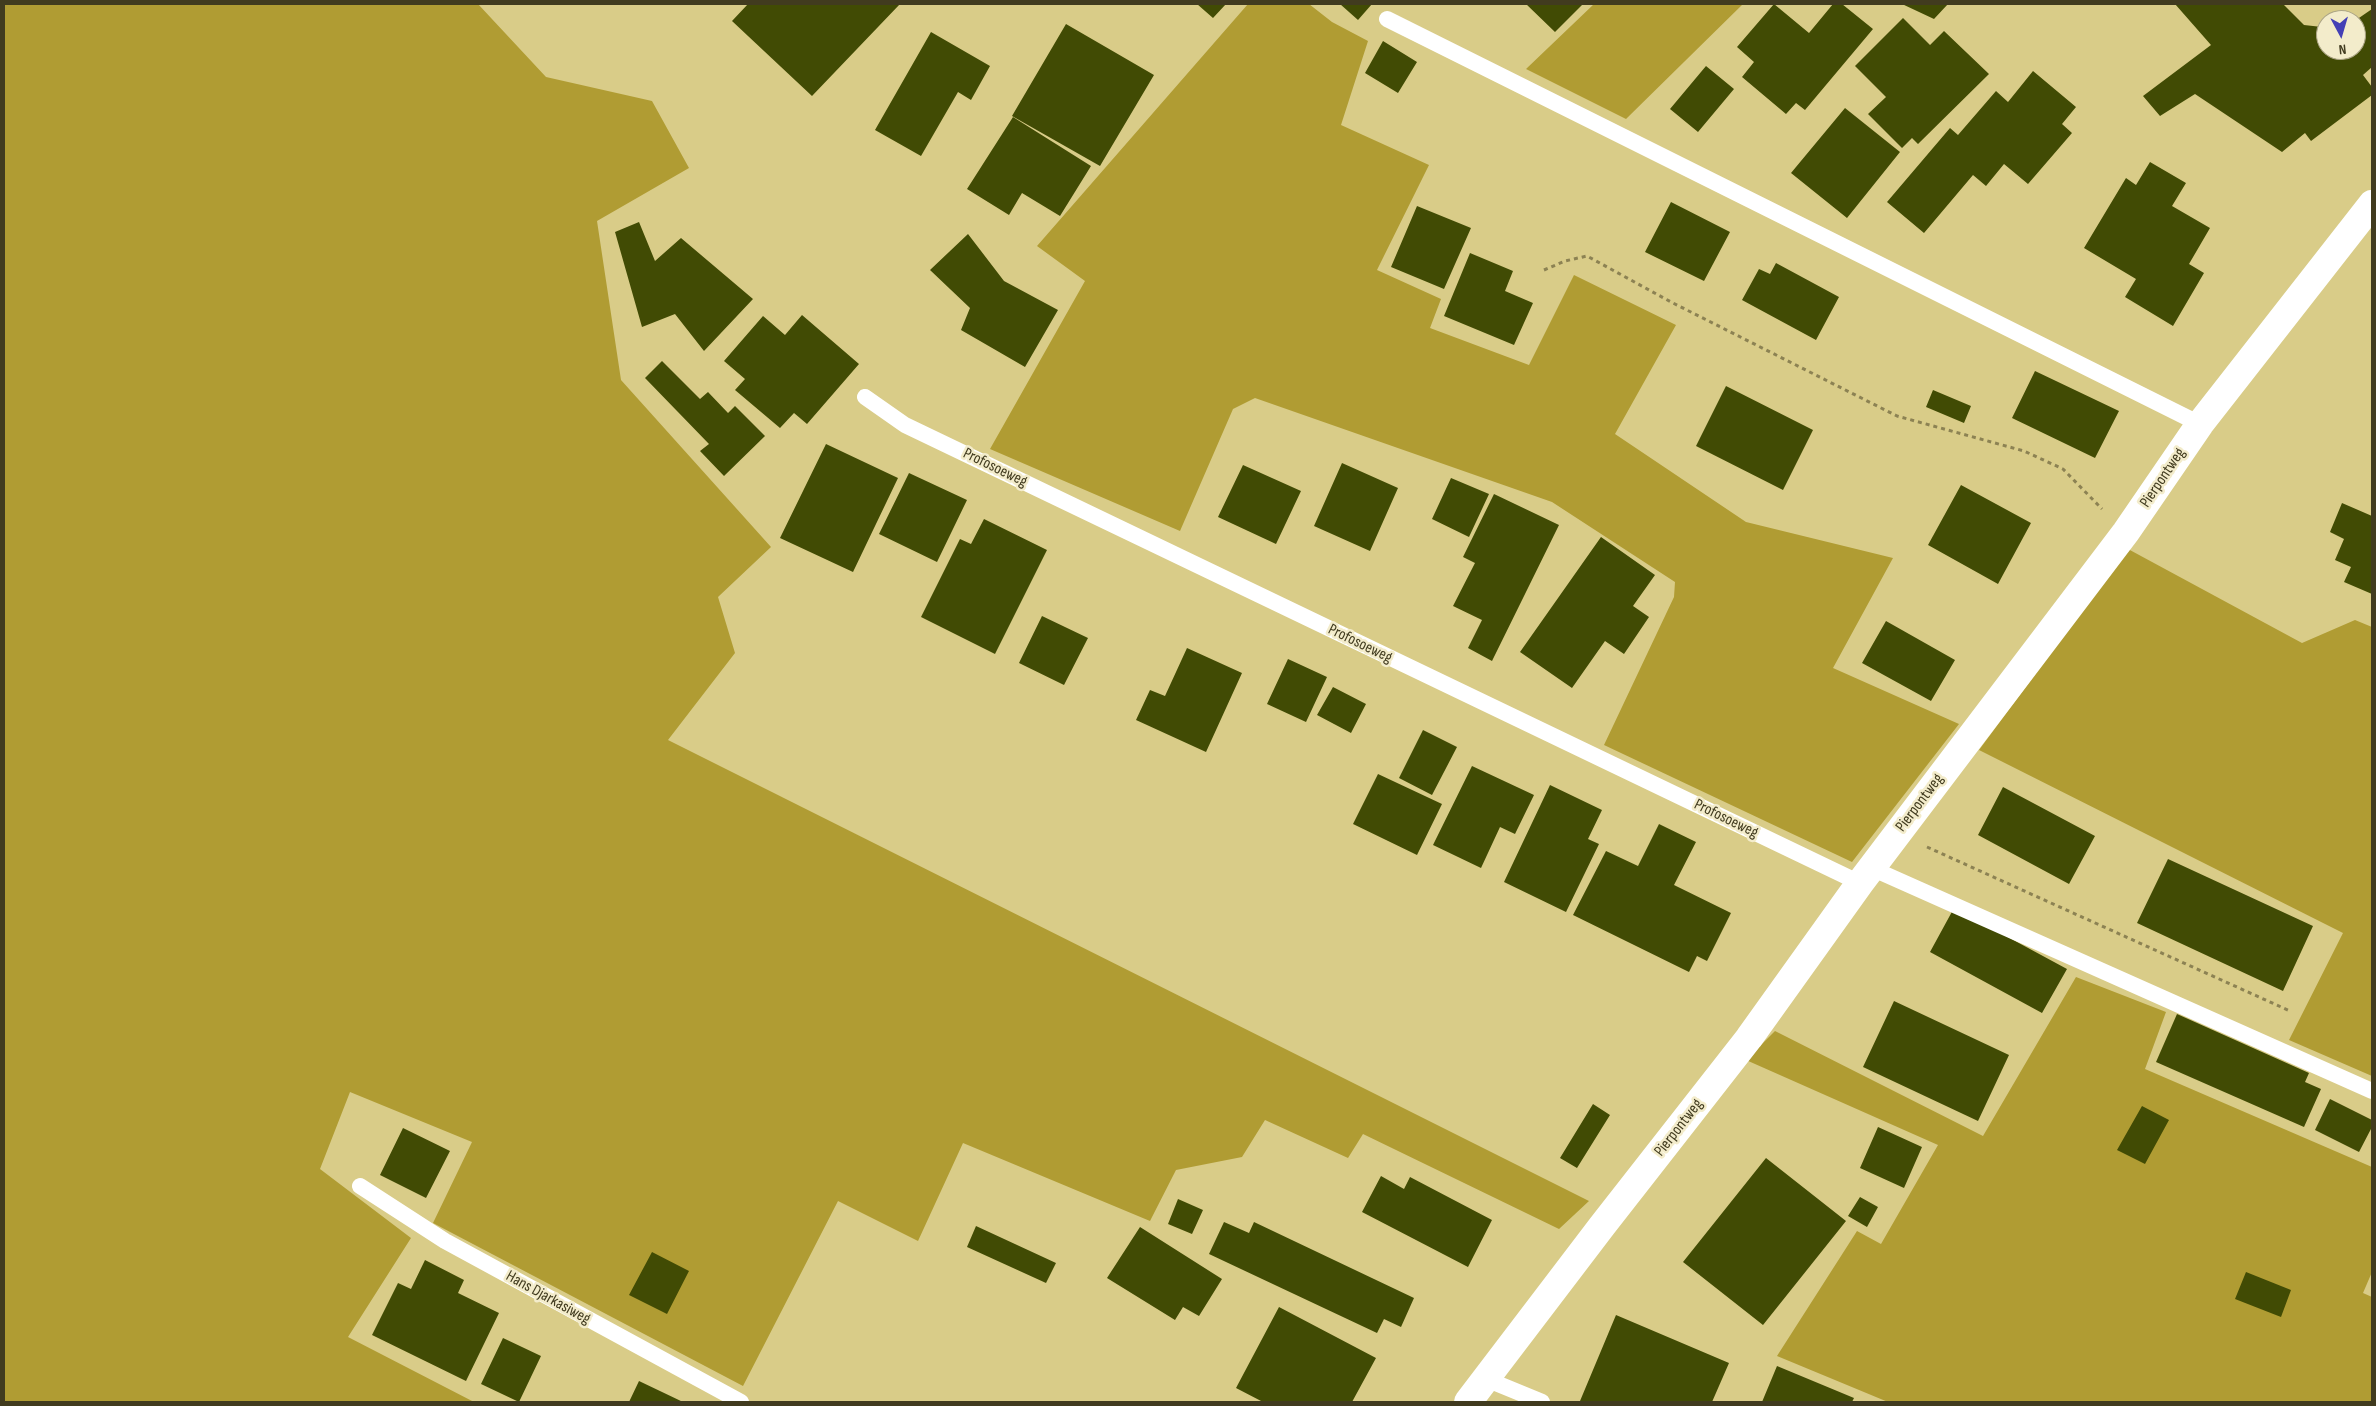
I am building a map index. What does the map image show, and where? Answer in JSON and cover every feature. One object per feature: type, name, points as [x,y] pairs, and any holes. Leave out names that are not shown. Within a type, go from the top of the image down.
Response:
[{"type":"street","name":"Pierpontweg","points":[[1468,1402],[1749,1038],[1865,875],[2126,532],[2200,424],[2372,204]]},
{"type":"lane","points":[[1387,19],[2200,424]]},
{"type":"lane","name":"Profosoeweg","points":[[865,397],[905,426],[1865,875],[2372,1091]]},
{"type":"lane","name":"Hans Djarkasiweg","points":[[360,1186],[445,1241],[740,1402]]},
{"type":"lane","points":[[1486,1379],[1542,1402]]},
{"type":"path","points":[[1544,270],[1565,261],[1587,256],[1670,302],[1897,416],[2024,451],[2063,469],[2126,532]]},
{"type":"path","points":[[1897,834],[2290,1011]]},
{"type":"shaded area","points":[[4,4],[478,4],[546,77],[652,101],[689,168],[597,221],[621,380],[771,547],[718,597],[735,653],[668,740],[1589,1201],[1559,1229],[1363,1134],[1348,1158],[1265,1120],[1242,1157],[1176,1170],[1150,1221],[963,1143],[918,1241],[838,1201],[743,1386],[433,1223],[472,1142],[350,1092],[320,1169],[411,1238],[348,1337],[474,1402],[4,1402]]},
{"type":"shaded area","points":[[1248,4],[1309,4],[1332,22],[1368,41],[1341,125],[1429,165],[1377,270],[1441,299],[1430,328],[1529,365],[1574,275],[1676,325],[1615,434],[1746,522],[1893,558],[1833,668],[1959,724],[1852,862],[1604,745],[1674,597],[1675,582],[1552,502],[1255,398],[1233,409],[1180,531],[990,449],[1085,281],[1037,246]]},
{"type":"shaded area","points":[[1594,4],[1743,4],[1626,119],[1526,69]]},
{"type":"shaded area","points":[[2128,549],[2302,643],[2355,620],[2372,627],[2372,1076],[2289,1040],[2343,933],[1979,750]]},
{"type":"shaded area","points":[[2076,977],[2166,1012],[2145,1069],[2372,1167],[2372,1272],[2363,1293],[2372,1297],[2372,1402],[1888,1402],[1777,1356],[1857,1231],[1881,1244],[1938,1145],[1746,1060],[1775,1031],[1983,1136]]},
{"type":"building","points":[[748,4],[900,4],[812,96],[732,21]]},
{"type":"building","points":[[1197,4],[1226,4],[1213,18]]},
{"type":"building","points":[[1340,4],[1372,4],[1358,20]]},
{"type":"building","points":[[1526,4],[1583,4],[1555,32]]},
{"type":"building","points":[[1774,4],[1809,33],[1833,4],[1842,4],[1873,29],[1805,110],[1796,103],[1786,114],[1742,77],[1754,62],[1737,47]]},
{"type":"building","points":[[1902,4],[1948,4],[1934,19]]},
{"type":"building","points":[[2175,4],[2283,4],[2304,25],[2316,26],[2316,60],[2366,60],[2366,13],[2372,9],[2372,67],[2363,75],[2372,87],[2372,95],[2311,141],[2305,133],[2282,152],[2195,94],[2160,116],[2143,96],[2211,45]]},
{"type":"building","points":[[1903,18],[1930,45],[1944,31],[1989,74],[1918,144],[1912,138],[1902,148],[1868,114],[1886,97],[1855,66]]},
{"type":"building","points":[[1066,24],[1154,75],[1100,166],[1012,116]]},
{"type":"building","points":[[931,32],[990,66],[971,100],[958,92],[921,156],[875,130]]},
{"type":"building","points":[[1383,41],[1417,62],[1398,93],[1365,73]]},
{"type":"building","points":[[1706,66],[1734,89],[1698,132],[1670,109]]},
{"type":"building","points":[[2033,71],[2076,107],[2062,124],[2072,133],[2028,184],[2004,164],[1986,186],[1973,175],[1924,233],[1887,202],[1950,128],[1958,135],[1996,91],[2008,102]]},
{"type":"building","points":[[1845,108],[1900,152],[1847,218],[1791,173]]},
{"type":"building","points":[[1013,117],[1091,166],[1060,216],[1022,193],[1009,215],[967,189]]},
{"type":"building","points":[[2150,162],[2186,183],[2172,206],[2210,228],[2189,264],[2204,273],[2173,326],[2125,297],[2136,279],[2084,248],[2126,178],[2136,185]]},
{"type":"building","points":[[1671,202],[1730,232],[1704,281],[1645,252]]},
{"type":"building","points":[[1417,206],[1471,228],[1444,289],[1391,267]]},
{"type":"building","points":[[639,222],[655,261],[681,238],[753,299],[704,351],[675,314],[642,327],[615,232]]},
{"type":"building","points":[[968,234],[1004,281],[1058,310],[1025,367],[961,330],[970,308],[930,270]]},
{"type":"building","points":[[1470,253],[1513,271],[1505,291],[1533,303],[1514,345],[1444,316]]},
{"type":"building","points":[[1776,263],[1839,297],[1816,340],[1742,300],[1759,269],[1770,274]]},
{"type":"building","points":[[802,315],[859,364],[807,424],[794,413],[780,428],[735,390],[745,379],[724,361],[763,316],[785,335]]},
{"type":"building","points":[[662,361],[700,399],[708,392],[728,413],[735,406],[765,436],[724,476],[700,451],[709,444],[645,378]]},
{"type":"building","points":[[2035,371],[2119,411],[2095,458],[2012,418]]},
{"type":"building","points":[[1726,386],[1813,430],[1783,490],[1696,446]]},
{"type":"building","points":[[1933,390],[1971,406],[1964,423],[1926,407]]},
{"type":"building","points":[[826,444],[898,478],[853,572],[780,538]]},
{"type":"building","points":[[1342,463],[1398,488],[1370,551],[1314,526]]},
{"type":"building","points":[[1243,465],[1301,491],[1276,544],[1218,517]]},
{"type":"building","points":[[909,473],[967,500],[937,562],[879,534]]},
{"type":"building","points":[[1451,478],[1489,494],[1469,537],[1432,519]]},
{"type":"building","points":[[1961,485],[2031,523],[1998,584],[1928,545]]},
{"type":"building","points":[[1494,494],[1559,525],[1492,661],[1468,648],[1482,620],[1453,606],[1475,563],[1463,557]]},
{"type":"building","points":[[2342,503],[2372,516],[2372,594],[2344,582],[2351,567],[2335,560],[2344,539],[2330,532]]},
{"type":"building","points":[[984,519],[1047,550],[995,654],[921,617],[960,539],[971,544]]},
{"type":"building","points":[[1601,537],[1655,575],[1633,606],[1649,617],[1624,654],[1605,641],[1572,688],[1520,652]]},
{"type":"building","points":[[1042,616],[1088,638],[1064,685],[1019,663]]},
{"type":"building","points":[[1886,621],[1955,660],[1931,701],[1862,663]]},
{"type":"building","points":[[1187,648],[1242,673],[1206,752],[1136,720],[1150,690],[1165,696]]},
{"type":"building","points":[[1288,659],[1327,677],[1306,722],[1267,704]]},
{"type":"building","points":[[1333,687],[1366,704],[1351,733],[1317,715]]},
{"type":"building","points":[[1423,730],[1457,747],[1432,795],[1399,778]]},
{"type":"building","points":[[1472,766],[1534,795],[1515,834],[1500,827],[1481,868],[1433,845]]},
{"type":"building","points":[[1378,774],[1442,804],[1417,855],[1353,824]]},
{"type":"building","points":[[1550,785],[1602,810],[1588,839],[1599,844],[1566,912],[1504,882]]},
{"type":"building","points":[[2003,787],[2095,836],[2069,884],[1978,835]]},
{"type":"building","points":[[1659,824],[1696,842],[1674,885],[1731,913],[1707,961],[1697,956],[1689,972],[1573,915],[1606,851],[1638,866]]},
{"type":"building","points":[[2168,859],[2313,926],[2283,991],[2137,923]]},
{"type":"building","points":[[1954,908],[2067,969],[2042,1013],[1930,952]]},
{"type":"building","points":[[1894,1001],[2009,1055],[1978,1121],[1863,1067]]},
{"type":"building","points":[[2177,1014],[2309,1073],[2305,1082],[2321,1089],[2304,1127],[2156,1062]]},
{"type":"building","points":[[2330,1099],[2372,1120],[2372,1127],[2359,1152],[2315,1130]]},
{"type":"building","points":[[1593,1104],[1610,1115],[1577,1168],[1560,1158]]},
{"type":"building","points":[[2142,1106],[2169,1120],[2145,1164],[2117,1150]]},
{"type":"building","points":[[1878,1127],[1922,1147],[1904,1188],[1860,1168]]},
{"type":"building","points":[[403,1128],[450,1151],[426,1198],[380,1175]]},
{"type":"building","points":[[1766,1158],[1846,1221],[1763,1325],[1683,1262]]},
{"type":"building","points":[[1381,1176],[1404,1189],[1410,1177],[1492,1220],[1468,1267],[1362,1212]]},
{"type":"building","points":[[1860,1197],[1878,1207],[1867,1227],[1848,1216]]},
{"type":"building","points":[[1178,1199],[1203,1210],[1192,1234],[1168,1224]]},
{"type":"building","points":[[1224,1222],[1249,1233],[1254,1222],[1414,1298],[1401,1327],[1384,1319],[1377,1333],[1209,1254]]},
{"type":"building","points":[[976,1226],[1056,1263],[1046,1283],[967,1247]]},
{"type":"building","points":[[1140,1227],[1222,1279],[1199,1316],[1183,1307],[1175,1320],[1107,1278]]},
{"type":"building","points":[[652,1252],[689,1271],[667,1314],[629,1295]]},
{"type":"building","points":[[425,1260],[464,1280],[458,1293],[499,1313],[466,1381],[372,1335],[398,1283],[411,1289]]},
{"type":"building","points":[[2246,1272],[2291,1290],[2281,1317],[2235,1299]]},
{"type":"building","points":[[1279,1307],[1376,1358],[1352,1402],[1263,1402],[1236,1388]]},
{"type":"building","points":[[1616,1315],[1729,1363],[1712,1402],[1580,1401]]},
{"type":"building","points":[[503,1338],[541,1356],[519,1402],[481,1384]]},
{"type":"building","points":[[1777,1366],[1854,1398],[1852,1402],[1762,1402]]},
{"type":"building","points":[[639,1381],[683,1402],[629,1402]]}]
